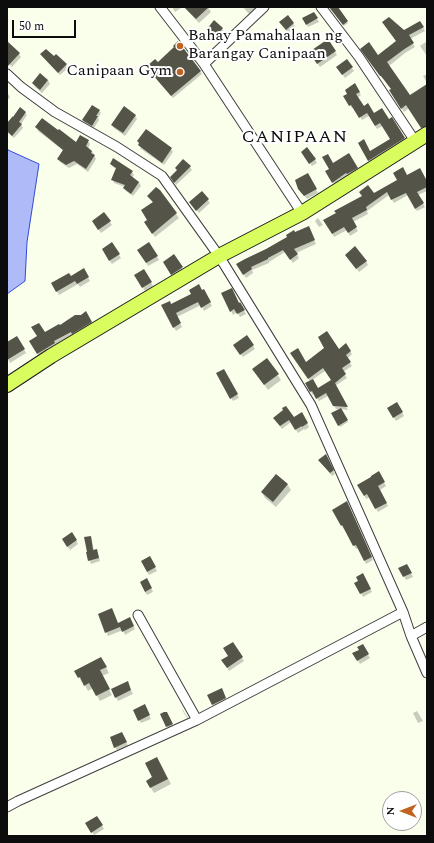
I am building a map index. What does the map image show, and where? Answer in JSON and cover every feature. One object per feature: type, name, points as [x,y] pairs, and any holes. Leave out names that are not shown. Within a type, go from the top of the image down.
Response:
[{"type":"main road","points":[[7,385],[51,356],[219,256],[302,213],[421,137]]},
{"type":"street","points":[[160,7],[204,64],[302,213]]},
{"type":"street","points":[[204,64],[264,7]]},
{"type":"street","points":[[321,7],[421,137]]},
{"type":"street","points":[[7,74],[21,87],[55,112],[117,146],[162,176],[219,256],[311,405],[403,612],[411,636],[427,674]]},
{"type":"street","points":[[7,807],[197,720],[403,612]]},
{"type":"street","points":[[138,615],[197,720]]},
{"type":"street","points":[[411,636],[427,627]]},
{"type":"water","points":[[8,150],[39,164],[27,242],[25,281],[7,294],[7,151]]},
{"type":"building","points":[[184,7],[209,7],[196,19]]},
{"type":"building","points":[[329,7],[338,7],[348,21],[343,25]]},
{"type":"building","points":[[314,12],[318,18],[306,25],[302,18]]},
{"type":"building","points":[[288,15],[294,23],[286,30],[279,22]]},
{"type":"building","points":[[389,17],[404,30],[420,21],[424,27],[409,35],[414,43],[387,62],[410,95],[427,84],[427,126],[421,128],[406,105],[401,109],[389,90],[391,89],[360,49],[369,42],[378,55],[396,41],[382,22]]},
{"type":"building","points":[[214,20],[223,28],[216,36],[207,29]]},
{"type":"building","points":[[328,39],[336,51],[317,64],[309,52]]},
{"type":"building","points":[[7,41],[20,53],[7,67]]},
{"type":"building","name":"Canipaan Gym","points":[[178,41],[201,71],[171,96],[146,67],[155,59],[158,62],[174,47],[173,46]]},
{"type":"building","points":[[46,49],[54,56],[56,54],[67,64],[58,73],[40,54]]},
{"type":"building","points":[[347,59],[353,67],[342,75],[336,67]]},
{"type":"building","points":[[40,73],[48,80],[40,90],[32,83]]},
{"type":"building","points":[[355,83],[360,92],[356,94],[364,106],[368,103],[374,113],[382,108],[389,119],[392,117],[405,138],[368,161],[358,143],[364,139],[370,151],[390,139],[380,123],[375,126],[367,113],[359,118],[351,105],[349,106],[343,96],[347,94],[345,90]]},
{"type":"building","points":[[92,105],[100,110],[92,126],[82,120]]},
{"type":"building","points":[[124,106],[136,115],[123,133],[111,125]]},
{"type":"building","points":[[20,107],[26,112],[19,122],[22,124],[12,136],[7,131],[7,123]]},
{"type":"building","points":[[42,118],[76,142],[80,135],[89,140],[86,146],[92,151],[91,153],[95,155],[86,169],[74,161],[66,165],[57,159],[63,150],[35,127]]},
{"type":"building","points":[[146,129],[172,148],[162,163],[138,145],[139,143],[137,141]]},
{"type":"building","points":[[307,147],[316,159],[309,164],[301,152]]},
{"type":"building","points":[[349,153],[358,168],[347,174],[346,173],[332,183],[325,171],[329,169],[322,157],[328,154],[333,163]]},
{"type":"building","points":[[113,158],[133,171],[130,175],[139,182],[131,194],[123,188],[125,185],[111,180],[116,168],[110,164]]},
{"type":"building","points":[[183,159],[191,166],[174,183],[170,177],[177,170],[175,168]]},
{"type":"building","points":[[403,167],[407,175],[420,168],[427,181],[427,187],[417,192],[424,203],[415,209],[406,193],[391,200],[387,192],[366,207],[367,210],[352,218],[357,227],[348,233],[344,227],[332,234],[323,220],[336,213],[334,211],[362,196],[359,192],[368,185],[374,193],[397,180],[393,173]]},
{"type":"building","points":[[308,173],[317,189],[304,196],[298,189],[295,180]]},
{"type":"building","points":[[156,187],[160,190],[177,213],[152,234],[144,222],[147,220],[141,210],[153,202],[147,196]]},
{"type":"building","points":[[202,191],[209,199],[196,211],[189,202]]},
{"type":"building","points":[[104,212],[111,221],[98,230],[92,221]]},
{"type":"building","points":[[309,226],[315,240],[294,249],[298,254],[290,260],[283,250],[251,267],[252,269],[243,275],[236,264],[287,237],[286,235],[294,230],[295,232]]},
{"type":"building","points":[[112,242],[120,254],[109,261],[102,249]]},
{"type":"building","points":[[149,242],[158,256],[146,263],[137,250]]},
{"type":"building","points":[[355,246],[367,261],[356,269],[345,255]]},
{"type":"building","points":[[174,254],[183,267],[171,275],[163,262]]},
{"type":"building","points":[[84,268],[89,277],[77,284],[75,281],[56,292],[51,283],[69,273],[71,276]]},
{"type":"building","points":[[144,269],[152,282],[142,288],[134,275]]},
{"type":"building","points":[[199,284],[202,290],[204,289],[211,302],[201,308],[198,302],[176,313],[181,323],[173,328],[161,305],[170,301],[171,304],[191,294],[189,290]]},
{"type":"building","points":[[232,288],[239,303],[240,302],[245,310],[237,314],[234,309],[230,312],[221,293]]},
{"type":"building","points":[[86,311],[92,322],[72,334],[71,332],[54,341],[55,343],[37,354],[29,341],[37,336],[31,327],[39,323],[45,332],[59,324],[60,325],[75,315],[81,315]]},
{"type":"building","points":[[327,331],[339,349],[346,343],[351,351],[346,355],[351,362],[342,368],[346,374],[335,383],[348,407],[333,406],[326,393],[316,399],[312,391],[310,392],[305,383],[313,379],[318,388],[331,380],[323,368],[308,379],[290,353],[298,348],[306,362],[324,348],[318,337]]},
{"type":"building","points":[[247,335],[254,345],[240,355],[233,345]]},
{"type":"building","points":[[17,336],[25,349],[7,360],[7,342]]},
{"type":"building","points":[[267,358],[279,374],[264,385],[252,369]]},
{"type":"building","points":[[224,369],[238,394],[230,399],[216,373]]},
{"type":"building","points":[[397,402],[403,412],[393,418],[387,408]]},
{"type":"building","points":[[286,406],[294,417],[302,412],[308,423],[295,430],[289,420],[280,426],[273,418],[283,410],[282,408]]},
{"type":"building","points":[[341,408],[348,420],[338,426],[331,413]]},
{"type":"building","points":[[326,454],[334,470],[330,473],[318,460]]},
{"type":"building","points":[[379,471],[385,482],[378,486],[387,503],[375,509],[367,494],[364,496],[357,485]]},
{"type":"building","points":[[276,474],[288,484],[273,502],[261,492]]},
{"type":"building","points":[[347,501],[372,557],[364,561],[356,545],[353,546],[332,510]]},
{"type":"building","points":[[72,532],[77,540],[67,547],[62,539]]},
{"type":"building","points":[[91,536],[93,550],[97,549],[99,558],[88,561],[84,537]]},
{"type":"building","points":[[150,556],[156,567],[147,572],[141,561]]},
{"type":"building","points":[[407,564],[412,573],[403,577],[398,568]]},
{"type":"building","points":[[363,573],[371,589],[360,594],[354,583],[358,581],[356,577]]},
{"type":"building","points":[[147,578],[152,588],[145,592],[140,582]]},
{"type":"building","points":[[112,608],[118,623],[130,617],[134,626],[122,632],[120,627],[105,633],[98,614]]},
{"type":"building","points":[[233,642],[243,657],[227,668],[221,660],[228,656],[223,648]]},
{"type":"building","points":[[363,644],[369,654],[357,661],[352,653],[359,650],[357,647]]},
{"type":"building","points":[[101,657],[107,667],[100,670],[110,689],[96,696],[89,683],[84,686],[80,677],[78,678],[74,671]]},
{"type":"building","points":[[128,681],[131,690],[115,698],[111,689]]},
{"type":"building","points":[[222,688],[226,698],[212,705],[207,695]]},
{"type":"building","points":[[145,704],[150,715],[138,721],[133,710]]},
{"type":"building","points":[[167,712],[173,724],[166,727],[160,714]]},
{"type":"building","points":[[122,732],[127,742],[114,748],[110,737]]},
{"type":"building","points":[[157,757],[168,779],[150,788],[146,781],[152,777],[145,763]]},
{"type":"building","points":[[97,816],[103,825],[91,833],[85,823]]},
{"type":"place","name":"Bahay Pamahalaan ng Barangay Canipaan","points":[[180,46]]},
{"type":"place","name":"Canipaan Gym","points":[[180,72]]},
{"type":"district","name":"CANIPAAN","points":[[295,138]]}]
